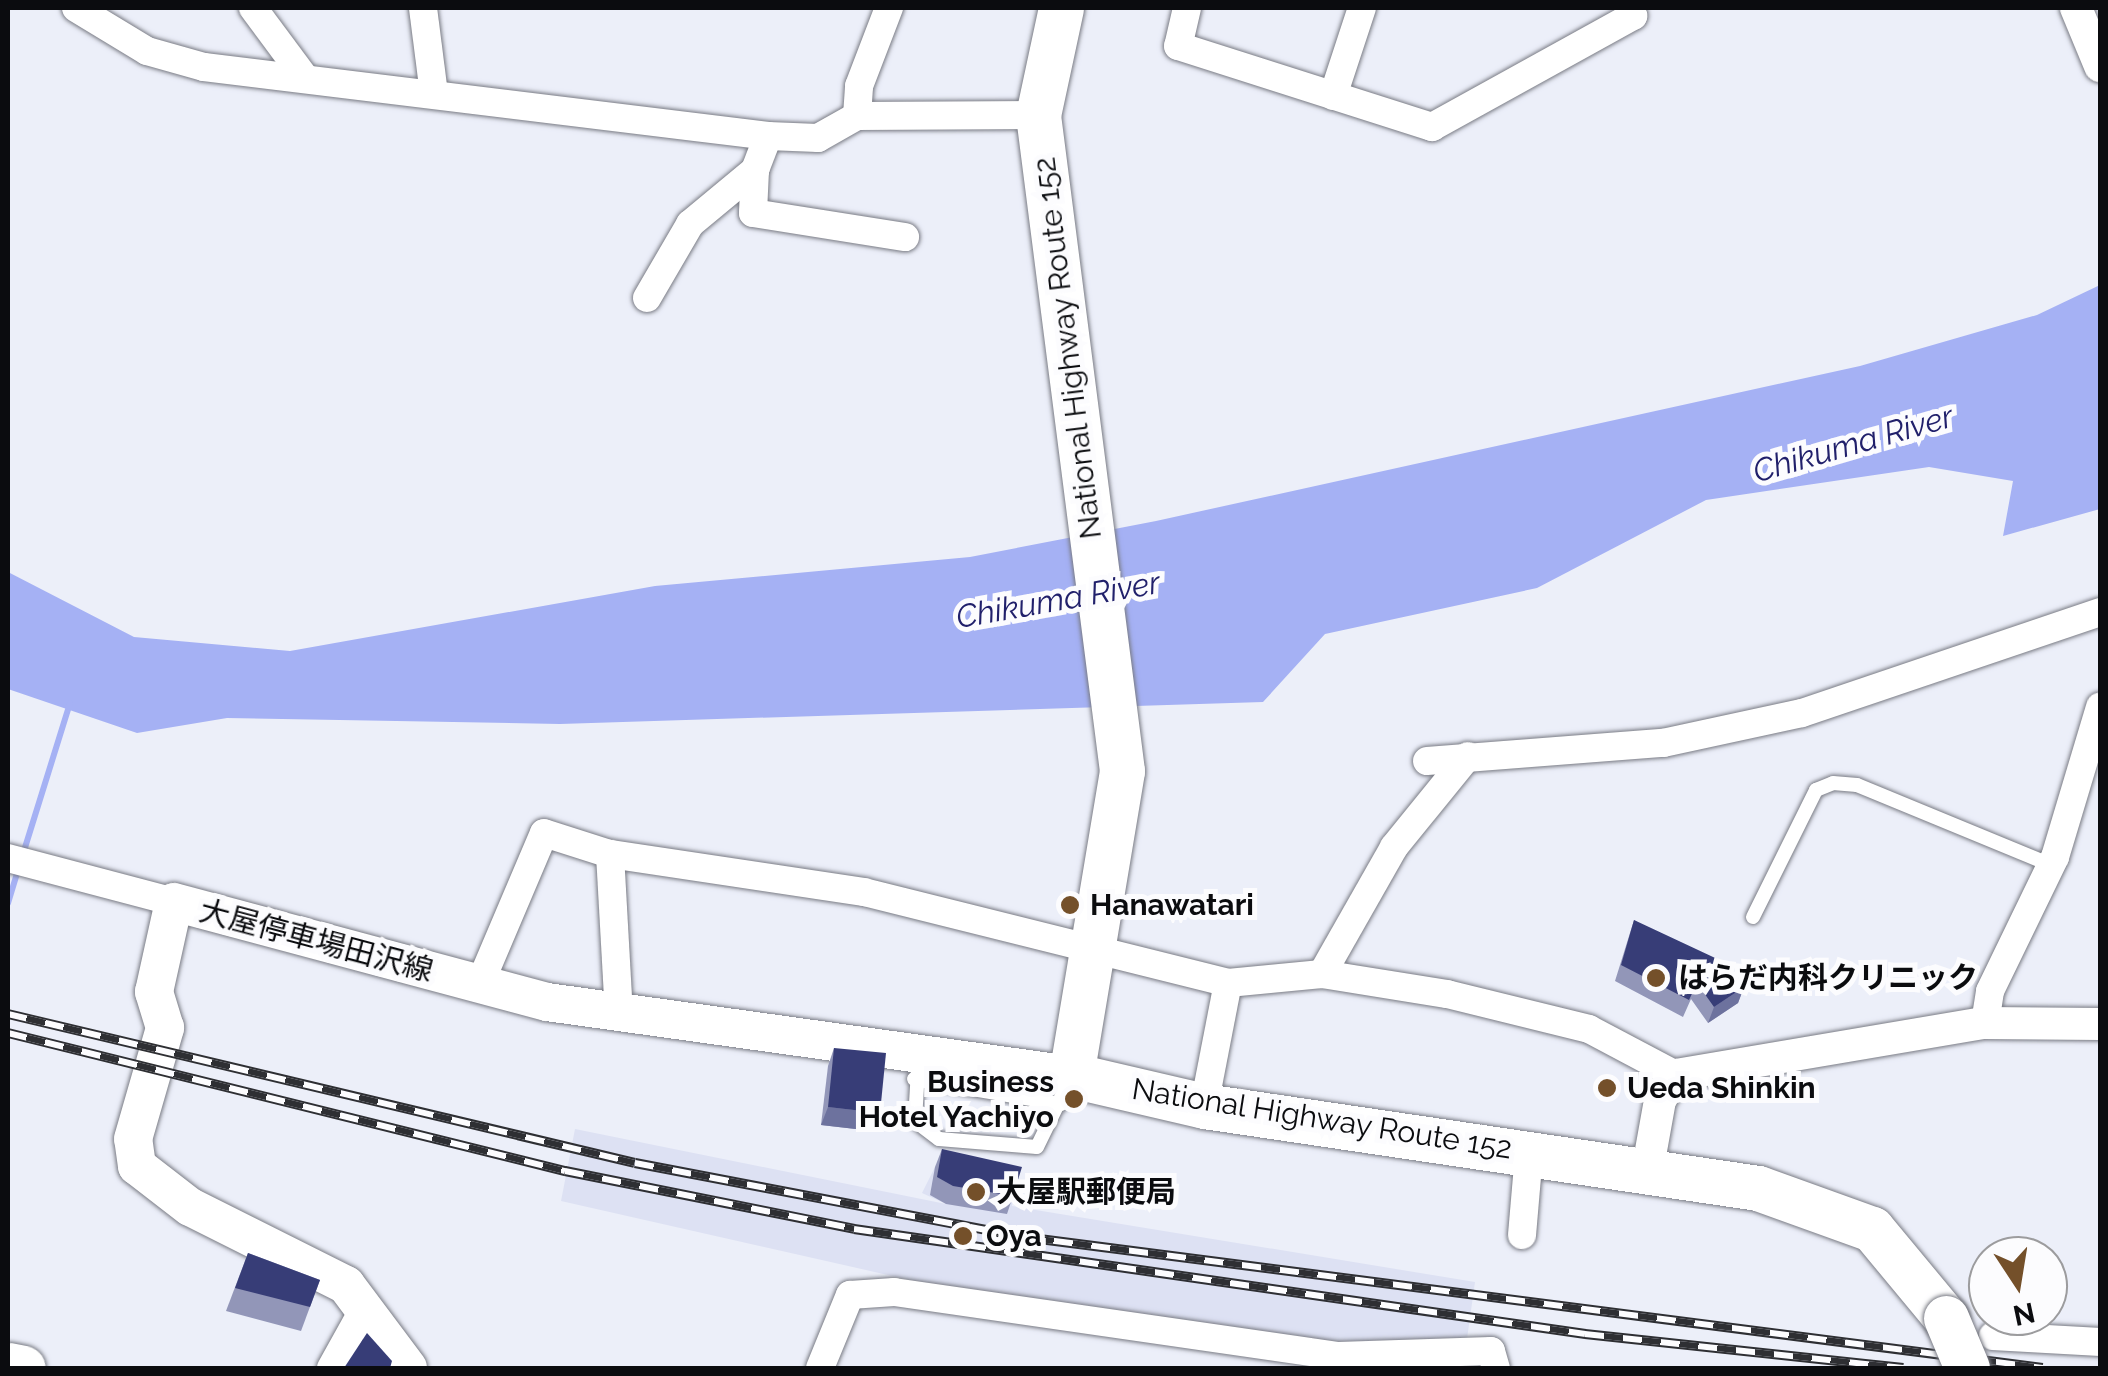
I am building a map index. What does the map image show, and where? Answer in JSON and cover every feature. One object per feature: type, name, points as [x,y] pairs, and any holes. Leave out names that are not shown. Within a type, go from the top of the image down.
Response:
[{"type":"highway","name":"National Highway Route 152","points":[[1060,8],[1038,115],[1122,772],[1066,1090],[1648,1167],[1758,1188],[1860,1222],[1899,1253],[1946,1318],[1980,1352]]},
{"type":"highway","points":[[8,1365],[23,1368]]},
{"type":"main road","name":"大屋停車場田沢線","points":[[408,1368],[365,1307],[311,1261],[190,1208],[136,1166],[133,1140],[165,1028],[154,992],[174,902],[478,986],[618,1014],[1066,1090]]},
{"type":"street","points":[[253,8],[305,78]]},
{"type":"street","points":[[423,8],[434,94]]},
{"type":"street","points":[[858,116],[859,86],[888,8]]},
{"type":"street","points":[[1187,8],[1178,46],[1432,127],[1633,16],[1630,8]]},
{"type":"street","points":[[1333,96],[1362,8]]},
{"type":"street","points":[[2076,8],[2100,66]]},
{"type":"street","points":[[94,12],[204,68],[768,136],[818,138],[858,116],[1038,115]]},
{"type":"street","points":[[768,136],[754,170],[753,212],[905,237]]},
{"type":"street","points":[[647,298],[690,224],[754,170]]},
{"type":"street","points":[[1427,760],[1663,743],[1802,714],[2100,612]]},
{"type":"street","points":[[1985,1023],[1990,991],[2051,865],[2100,707]]},
{"type":"street","points":[[1322,974],[1394,847],[1468,756]]},
{"type":"street","points":[[478,986],[544,833],[610,854],[864,892],[1092,956],[1228,983],[1322,974],[1589,1028],[1676,1075],[1985,1023],[2100,1024]]},
{"type":"street","points":[[610,854],[618,1014]]},
{"type":"street","points":[[17,862],[174,902]]},
{"type":"street","points":[[1204,1106],[1228,983]]},
{"type":"street","points":[[1648,1167],[1660,1100],[1676,1075]]},
{"type":"street","points":[[1522,1235],[1529,1154]]},
{"type":"street","points":[[820,1368],[850,1295],[894,1292],[1338,1356],[1492,1351],[1496,1368]]},
{"type":"street","points":[[331,1368],[365,1307]]},
{"type":"street","points":[[1980,1352],[2100,1342]]},
{"type":"lane","points":[[1753,916],[1816,790],[1833,783],[1857,785],[2051,865]]},
{"type":"lane","points":[[917,1066],[916,1121],[939,1139],[1037,1147],[1066,1090]]},
{"type":"shaded area","points":[[575,1129],[946,1204],[922,1193],[935,1167],[1015,1185],[1012,1206],[1475,1282],[1466,1346],[1341,1353],[972,1294],[561,1201]]},
{"type":"water","name":"Chikuma River","points":[[2100,285],[2100,509],[2003,536],[2013,481],[1929,467],[1706,500],[1537,588],[1325,634],[1263,702],[560,724],[227,718],[137,733],[8,689],[8,572],[134,637],[290,651],[655,586],[970,557],[1156,521],[1860,366],[2037,315]]},
{"type":"building","points":[[1634,920],[1728,964],[1744,987],[1714,1007],[1697,983],[1689,1000],[1621,965]]},
{"type":"building","points":[[834,1048],[886,1053],[880,1113],[828,1107]]},
{"type":"building","points":[[942,1149],[1022,1167],[1013,1196],[953,1186],[937,1177]]},
{"type":"building","points":[[248,1253],[320,1280],[310,1307],[235,1288]]},
{"type":"building","points":[[367,1333],[392,1361],[390,1368],[344,1368]]},
{"type":"waterway","points":[[23,854],[70,703]]},
{"type":"waterway","points":[[8,903],[18,870]]},
{"type":"railway","points":[[8,1014],[635,1163],[1016,1236],[2043,1368]]},
{"type":"railway","points":[[8,1033],[565,1171],[854,1229],[1585,1334],[1903,1368]]},
{"type":"place","name":"Hanawatari","points":[[1070,905]]},
{"type":"place","name":"はらだ内科クリニック","points":[[1656,978]]},
{"type":"place","name":"Ueda Shinkin","points":[[1607,1088]]},
{"type":"place","name":"Business Hotel Yachiyo","points":[[1074,1099]]},
{"type":"place","name":"大屋駅郵便局","points":[[976,1192]]},
{"type":"place","name":"Oya","points":[[963,1236]]}]
